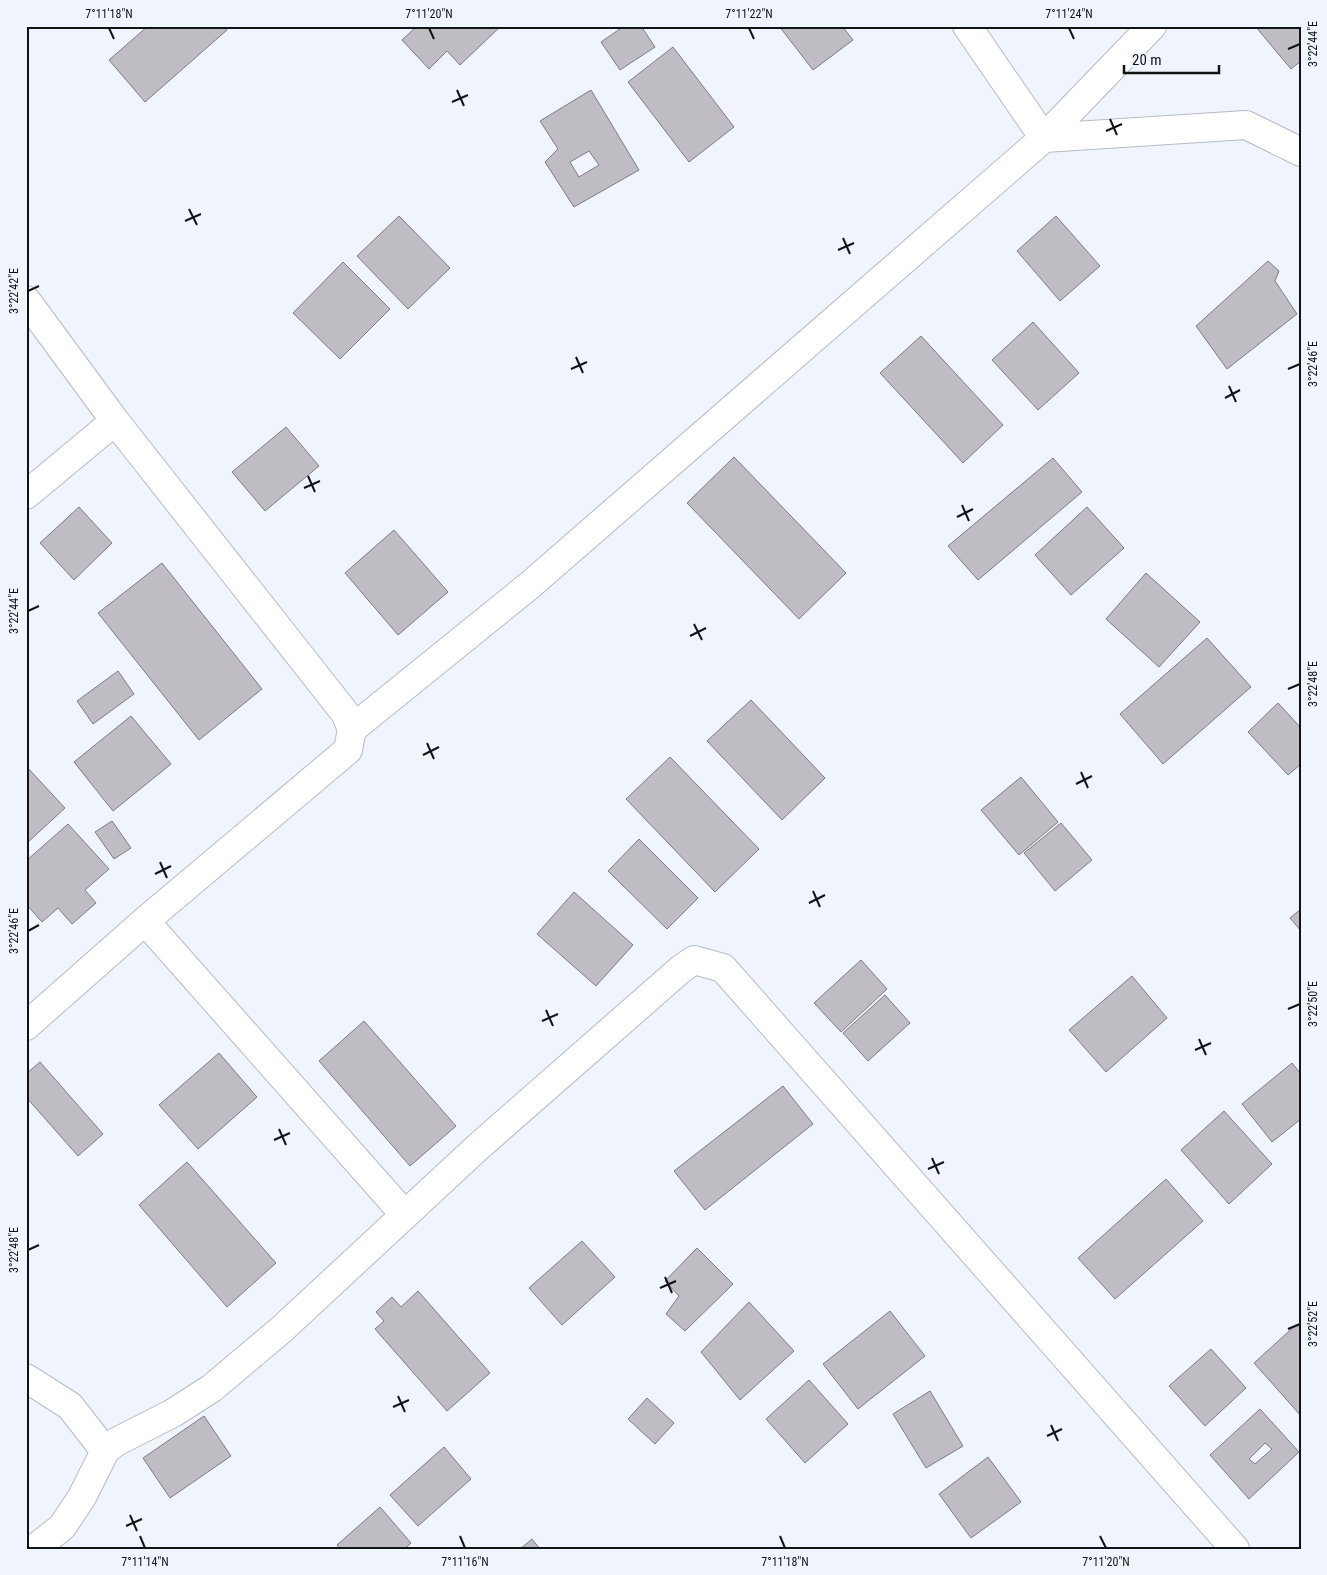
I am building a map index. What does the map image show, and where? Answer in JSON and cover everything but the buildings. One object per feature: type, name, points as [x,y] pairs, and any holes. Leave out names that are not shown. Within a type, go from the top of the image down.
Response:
[{"type":"street","points":[[967,26],[1044,138]]},
{"type":"street","points":[[352,729],[530,586],[1044,138],[1152,26]]},
{"type":"street","points":[[1044,138],[1246,124],[1301,152]]},
{"type":"street","points":[[26,300],[115,421],[345,713],[352,729],[348,750],[145,921],[26,1026]]},
{"type":"street","points":[[26,495],[115,421]]},
{"type":"street","points":[[145,921],[405,1215]]},
{"type":"street","points":[[34,1549],[62,1526],[82,1497],[105,1451],[116,1442],[172,1413],[212,1388],[282,1329],[405,1215],[680,969],[694,960],[724,968],[1235,1549]]},
{"type":"street","points":[[26,1378],[70,1406],[105,1451]]}]
